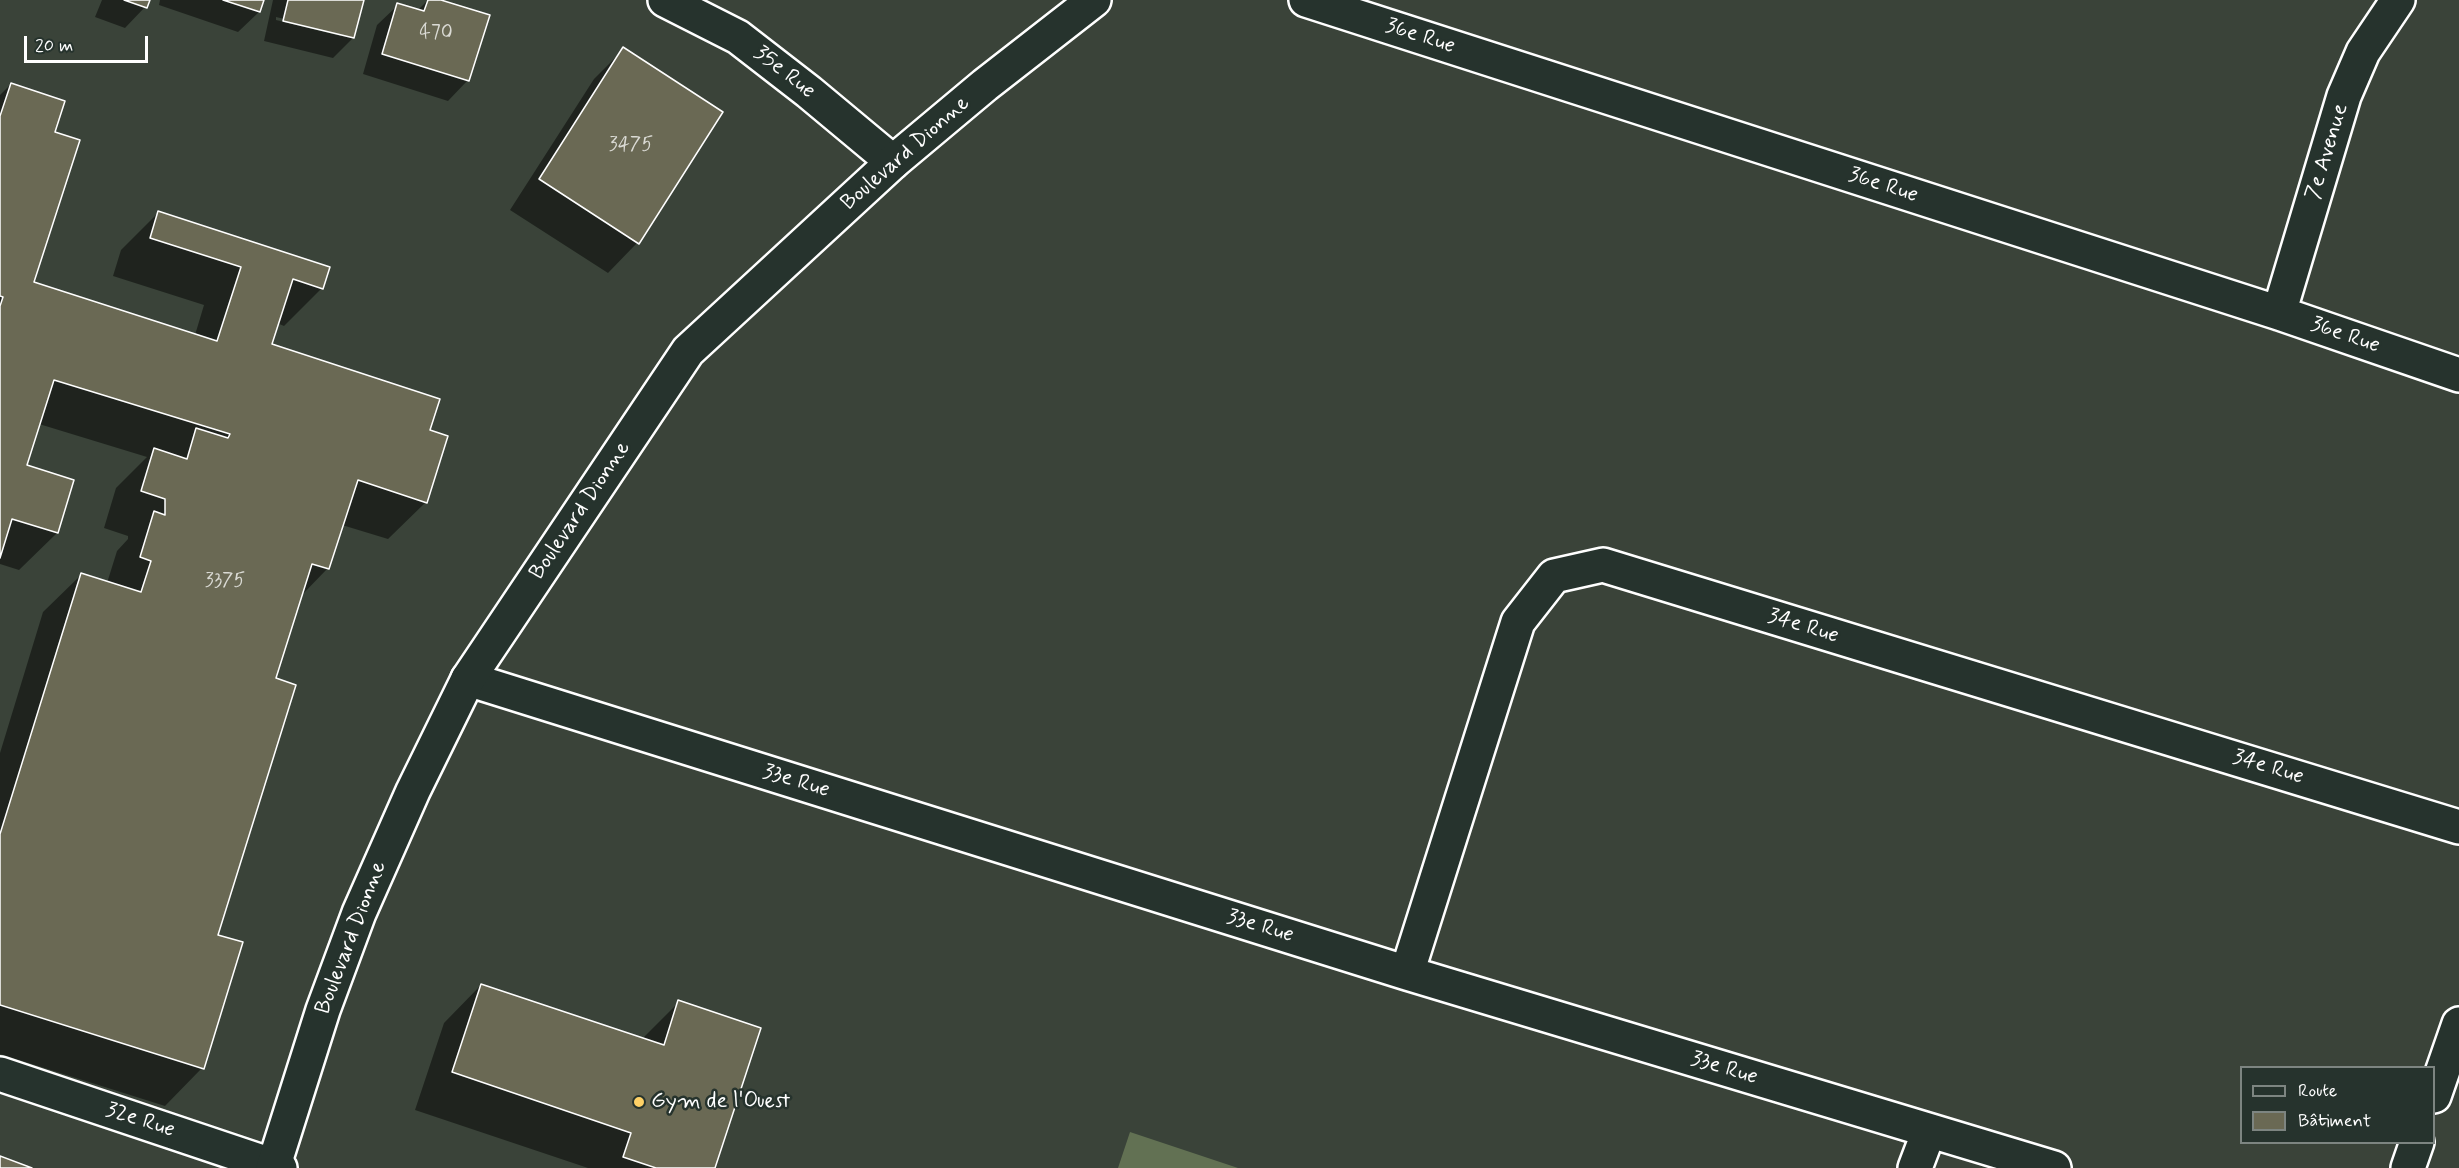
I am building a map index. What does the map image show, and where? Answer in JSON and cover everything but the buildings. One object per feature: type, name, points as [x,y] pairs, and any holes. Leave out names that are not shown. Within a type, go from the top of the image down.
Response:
[{"type":"street","name":"35e Rue","points":[[665,0],[738,37],[893,162]]},
{"type":"street","name":"Boulevard Dionne","points":[[276,1167],[323,1010],[359,914],[413,790],[468,679],[688,351],[893,162],[1003,70],[1094,0]]},
{"type":"street","name":"36e Rue","points":[[1306,0],[2279,313],[2459,375]]},
{"type":"street","name":"7e Avenue","points":[[2279,313],[2344,96],[2363,52],[2398,0]]},
{"type":"street","name":"34e Rue","points":[[1407,973],[1518,622],[1554,576],[1603,566],[2459,827]]},
{"type":"street","name":"33e Rue","points":[[468,679],[1407,973],[2054,1168]]},
{"type":"street","points":[[2435,1090],[2459,1024]]},
{"type":"street","name":"32e Rue","points":[[0,1074],[276,1167]]},
{"type":"street","points":[[1915,1168],[1929,1131]]},
{"type":"street","points":[[2408,1168],[2417,1144]]},
{"type":"green space","points":[[1130,1132],[1238,1168],[1118,1168]]},
{"type":"place","name":"Gym de l'Ouest","points":[[639,1102]]}]
